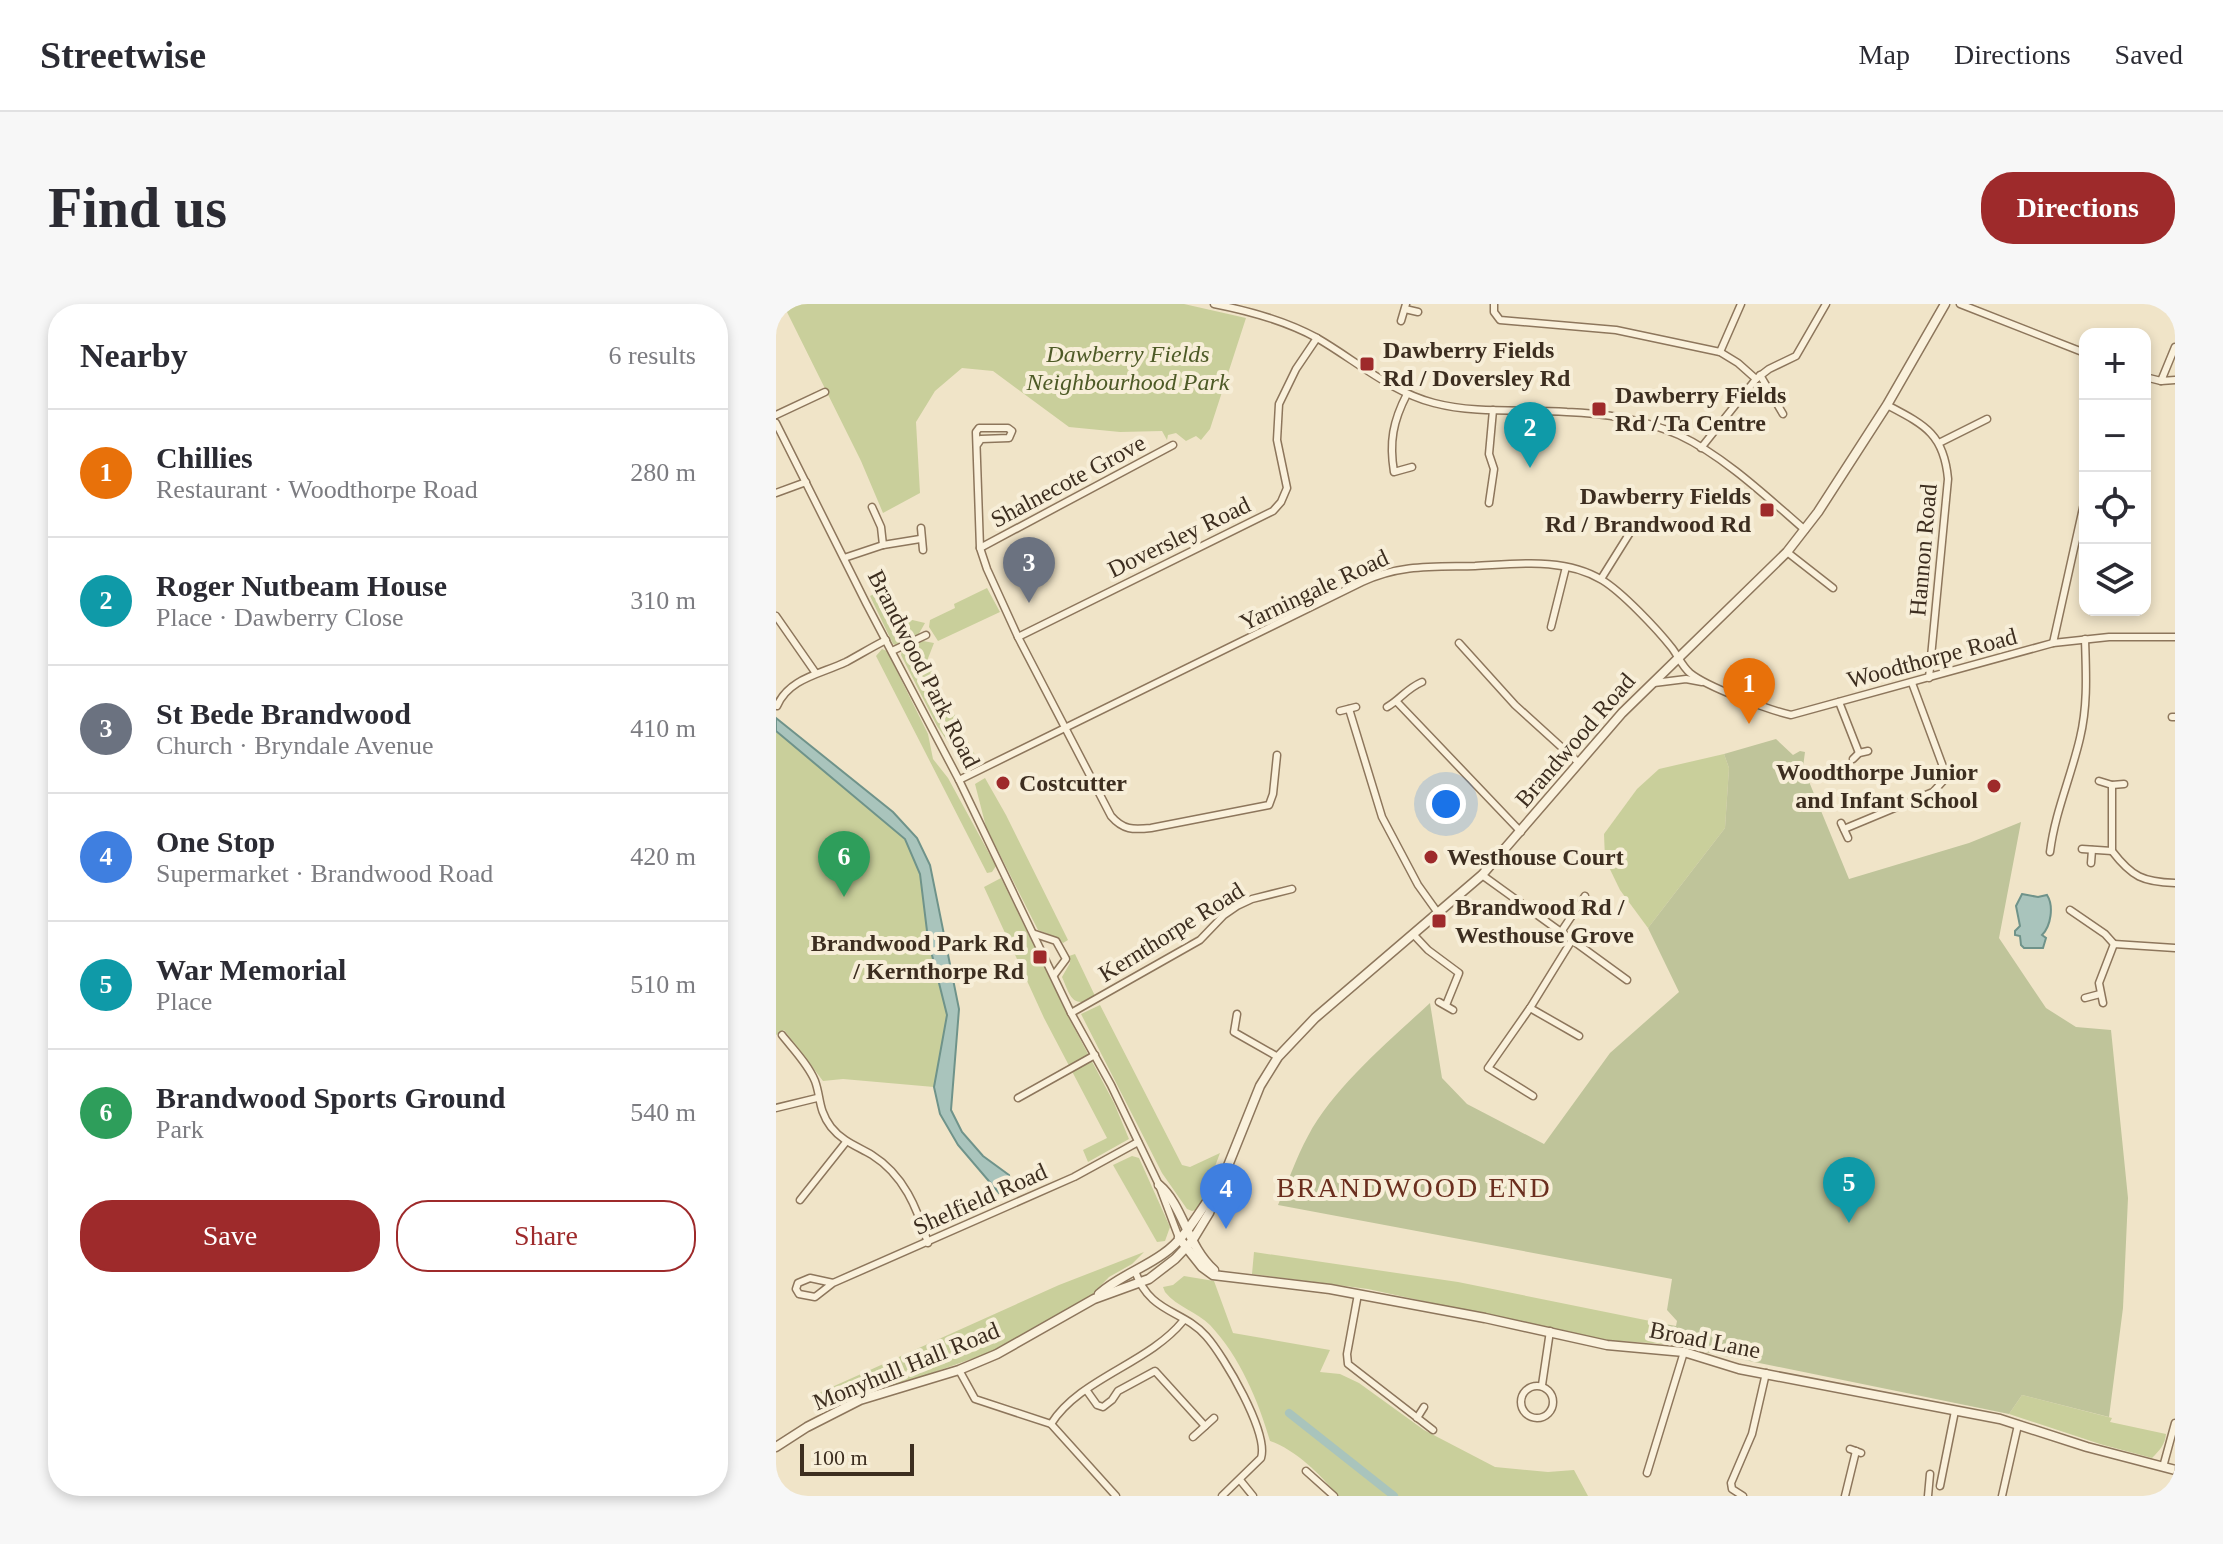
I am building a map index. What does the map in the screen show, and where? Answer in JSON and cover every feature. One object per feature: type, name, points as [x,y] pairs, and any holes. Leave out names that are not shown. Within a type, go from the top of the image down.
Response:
[{"type":"street","points":[[1214,304],[1267,317],[1317,338],[1407,394],[1433,403],[1617,418],[1678,435],[1701,448],[1805,530]]},
{"type":"street","points":[[1494,304],[1494,312],[1500,320],[1616,330],[1720,352],[1758,377],[1783,414]]},
{"type":"street","points":[[1720,352],[1741,304]]},
{"type":"street","points":[[1701,448],[1758,377],[1796,356],[1826,304]]},
{"type":"street","name":"Brandwood Road","points":[[1179,1238],[1188,1238],[1220,1183],[1260,1086],[1278,1057],[1315,1018],[1482,875],[1651,683],[1787,552],[1805,530],[1887,405],[1945,304]]},
{"type":"street","points":[[1960,304],[2079,351]]},
{"type":"street","points":[[1401,321],[1406,306],[1418,312]]},
{"type":"street","name":"Doversley Road","points":[[1018,637],[1273,511],[1287,488],[1277,440],[1279,404],[1296,369],[1317,338]]},
{"type":"street","points":[[2161,381],[2175,347]]},
{"type":"street","points":[[2151,378],[2175,380]]},
{"type":"street","points":[[776,415],[825,392]]},
{"type":"street","points":[[1407,394],[1394,423],[1390,448],[1394,472],[1412,467]]},
{"type":"street","points":[[1887,405],[1923,425],[1939,443],[1987,419]]},
{"type":"street","points":[[1489,503],[1494,469],[1489,454],[1493,410]]},
{"type":"street","name":"Brandwood Park Road","points":[[776,423],[959,780],[1071,1013],[1095,1055],[1159,1185],[1179,1238]]},
{"type":"street","points":[[977,445],[981,439],[1009,438],[1012,431],[1008,428],[979,428],[976,432],[980,548],[1018,637],[1111,816],[1124,827],[1134,830],[1269,805],[1277,755]]},
{"type":"street","name":"Hannon Road","points":[[1929,678],[1948,479],[1946,456],[1939,443]]},
{"type":"street","name":"Shalnecote Grove","points":[[980,548],[1173,445]]},
{"type":"street","points":[[776,493],[806,482]]},
{"type":"street","points":[[872,507],[881,527],[883,545]]},
{"type":"street","points":[[1601,579],[1636,523]]},
{"type":"street","points":[[2053,643],[2079,526]]},
{"type":"street","points":[[921,528],[923,550]]},
{"type":"street","points":[[844,558],[883,545],[920,539]]},
{"type":"street","points":[[1787,552],[1833,588]]},
{"type":"street","name":"Yarningale Road","points":[[959,780],[1380,574],[1413,567],[1546,564],[1601,579],[1620,594],[1679,659]]},
{"type":"street","points":[[1551,627],[1566,567]]},
{"type":"street","points":[[776,616],[815,672]]},
{"type":"street","points":[[892,651],[926,635]]},
{"type":"street","name":"Woodthorpe Road","points":[[1651,683],[1686,679],[1705,683],[1791,715],[2053,643],[2085,639],[2175,637]]},
{"type":"street","points":[[2050,852],[2054,819],[2081,736],[2087,682],[2085,639]]},
{"type":"street","points":[[777,706],[790,688],[815,672],[844,663],[886,640]]},
{"type":"street","points":[[1459,643],[1515,705],[1579,763]]},
{"type":"street","name":"Woodthorpe Road","points":[[1679,659],[1689,672],[1705,683]]},
{"type":"street","points":[[1387,707],[1397,702],[1406,689],[1422,682]]},
{"type":"street","points":[[1848,838],[1843,826],[1933,792],[1945,779],[1912,683]]},
{"type":"street","points":[[1397,702],[1521,832]]},
{"type":"street","points":[[1839,702],[1859,753]]},
{"type":"street","points":[[1340,711],[1353,708],[1382,817],[1418,885],[1438,913]]},
{"type":"street","points":[[1853,759],[1859,753],[1868,751]]},
{"type":"street","points":[[2099,781],[2112,785],[2124,784]]},
{"type":"street","points":[[2112,785],[2112,851]]},
{"type":"street","points":[[2082,849],[2112,851],[2137,877],[2150,882],[2175,883]]},
{"type":"street","points":[[2091,863],[2092,850]]},
{"type":"street","points":[[1482,875],[1627,980]]},
{"type":"street","name":"Kernthorpe Road","points":[[1071,1013],[1200,940],[1237,906],[1292,889]]},
{"type":"street","points":[[1561,932],[1585,896]]},
{"type":"street","points":[[2070,910],[2089,921],[2114,944],[2175,948]]},
{"type":"street","name":"Brandwood Park Road","points":[[1035,934],[1056,941],[1066,959],[1054,975]]},
{"type":"street","points":[[1413,934],[1428,950],[1459,973]]},
{"type":"street","points":[[1533,1096],[1488,1068],[1572,940]]},
{"type":"street","points":[[2103,1003],[2099,983],[2114,944]]},
{"type":"street","points":[[1446,1006],[1459,973],[1466,966]]},
{"type":"street","points":[[2085,998],[2100,994]]},
{"type":"street","points":[[1530,1008],[1579,1036]]},
{"type":"street","points":[[1237,1014],[1234,1032],[1278,1057]]},
{"type":"street","points":[[782,1035],[816,1082],[817,1098],[829,1125],[846,1142],[889,1168],[904,1186],[919,1213],[928,1243]]},
{"type":"street","points":[[1018,1098],[1095,1055]]},
{"type":"street","points":[[776,1108],[817,1098]]},
{"type":"street","points":[[800,1200],[846,1142]]},
{"type":"street","name":"Shelfield Road","points":[[833,1283],[810,1278],[798,1283],[796,1289],[799,1294],[815,1297],[833,1283],[1074,1177],[1138,1142]]},
{"type":"street","name":"Brandwood Park Road","points":[[1159,1185],[1169,1193],[1188,1238]]},
{"type":"street","name":"Monyhull Hall Road","points":[[1094,1299],[1113,1282],[1163,1254],[1179,1238]]},
{"type":"street","points":[[1188,1238],[1208,1272]]},
{"type":"street","points":[[1188,1238],[1204,1261],[1222,1276]]},
{"type":"street","name":"Monyhull Hall Road","points":[[776,1447],[860,1400],[959,1370],[997,1354],[1094,1299],[1139,1284],[1175,1259],[1188,1238]]},
{"type":"street","name":"Broad Lane","points":[[1175,1259],[1189,1260],[1208,1272],[1222,1276],[1358,1294],[1607,1345],[1684,1352],[1739,1369],[2018,1425],[2175,1470]]},
{"type":"street","points":[[1135,1271],[1139,1284],[1153,1301],[1207,1337],[1238,1386],[1259,1431],[1263,1452],[1261,1458],[1222,1496]]},
{"type":"street","points":[[1358,1294],[1347,1354],[1348,1364],[1433,1430]]},
{"type":"street","points":[[1051,1424],[1066,1405],[1161,1342],[1183,1321]]},
{"type":"street","points":[[1542,1385],[1550,1331]]},
{"type":"street","points":[[1647,1473],[1684,1352]]},
{"type":"street","points":[[959,1370],[969,1391],[982,1403],[1051,1424],[1116,1496]]},
{"type":"street","points":[[1087,1391],[1097,1405],[1103,1407],[1118,1391],[1155,1371],[1205,1426]]},
{"type":"street","points":[[1743,1496],[1732,1489],[1731,1483],[1752,1434],[1766,1373]]},
{"type":"street","points":[[1542,1385],[1548,1390],[1553,1403],[1547,1415],[1534,1418],[1522,1407],[1523,1396],[1527,1390],[1542,1385]]},
{"type":"street","points":[[1417,1418],[1424,1407]]},
{"type":"street","points":[[1940,1486],[1955,1411]]},
{"type":"street","points":[[1193,1437],[1214,1418]]},
{"type":"street","points":[[2163,1467],[2175,1423]]},
{"type":"street","points":[[2002,1496],[2018,1425]]},
{"type":"street","points":[[1845,1496],[1856,1451]]},
{"type":"street","points":[[1306,1471],[1334,1496]]},
{"type":"street","points":[[1928,1496],[1930,1474]]},
{"type":"street","points":[[1240,1480],[1253,1496]]},
{"type":"green space","name":"Dawberry Fields Neighbourhood Park","points":[[783,304],[1184,304],[1246,318],[1210,429],[1201,440],[1196,436],[1186,441],[1176,433],[1168,435],[1167,440],[1162,431],[1120,432],[1069,427],[993,371],[962,368],[935,391],[916,422],[920,493],[883,513],[861,461]]},
{"type":"green space","points":[[888,587],[904,618],[925,623],[917,637],[897,646],[893,644],[870,596]]},
{"type":"green space","points":[[987,588],[1000,612],[938,641],[929,627],[930,620]]},
{"type":"green space","points":[[923,641],[934,643],[927,661],[977,764],[965,767],[937,726],[901,655],[902,650]]},
{"type":"green space","points":[[882,649],[887,651],[928,734],[933,759],[948,778],[996,866],[992,872],[987,873],[876,656]]},
{"type":"green space","points":[[776,731],[905,839],[920,874],[928,939],[947,1015],[934,1087],[843,1079],[823,1081],[784,1030],[776,1035]]},
{"type":"green space","points":[[1776,739],[1793,755],[1805,752],[1803,767],[1849,879],[1969,843],[2021,822],[1999,938],[2046,1008],[2076,1027],[2111,1030],[2128,1198],[2123,1308],[2109,1417],[2022,1395],[2009,1414],[1666,1344],[1665,1324],[1676,1326],[1677,1321],[1667,1310],[1672,1279],[1278,1205],[1304,1144],[1332,1100],[1363,1065],[1430,1003],[1442,1078],[1467,1104],[1544,1144],[1610,1053],[1679,992],[1648,928],[1725,828],[1729,768],[1724,754]]},
{"type":"green space","points":[[1724,754],[1729,768],[1725,828],[1648,928],[1620,890],[1605,859],[1604,834],[1637,789],[1659,769]]},
{"type":"green space","points":[[985,778],[1068,940],[1063,943],[1038,930],[986,827],[975,784]]},
{"type":"green space","points":[[1001,878],[1129,1139],[1088,1162],[1083,1150],[1107,1138],[1044,1018],[984,887]]},
{"type":"green space","points":[[1075,954],[1096,998],[1088,1001],[1073,999],[1062,977],[1070,963],[1069,956]]},
{"type":"green space","points":[[1100,1005],[1182,1165],[1190,1167],[1220,1153],[1199,1209],[1187,1209],[1162,1173],[1081,1014]]},
{"type":"green space","points":[[1132,1156],[1139,1158],[1170,1227],[1165,1241],[1157,1242],[1113,1165]]},
{"type":"green space","points":[[1144,1252],[1132,1264],[1109,1277],[1089,1298],[991,1352],[822,1412],[812,1396],[1059,1285]]},
{"type":"green space","points":[[1254,1252],[1458,1282],[1665,1324],[1666,1344],[1602,1340],[1368,1289],[1252,1274]]},
{"type":"green space","points":[[1184,1276],[1214,1281],[1233,1333],[1330,1350],[1320,1372],[1340,1374],[1359,1383],[1424,1430],[1495,1467],[1548,1472],[1574,1470],[1588,1496],[1338,1496],[1307,1464],[1270,1441],[1254,1395],[1221,1337],[1199,1316],[1175,1302],[1165,1292],[1163,1287],[1173,1285]]},
{"type":"green space","points":[[2022,1395],[2112,1418],[2110,1422],[2166,1434],[2164,1441],[2152,1458],[2009,1414]]},
{"type":"water","points":[[776,718],[893,812],[917,838],[930,865],[959,1009],[951,1110],[962,1132],[983,1156],[1009,1175],[1010,1181],[999,1193],[958,1145],[940,1114],[934,1087],[947,1015],[928,939],[920,874],[905,839],[776,731]]},
{"type":"water","points":[[2022,894],[2047,895],[2049,900],[2050,916],[2042,935],[2046,938],[2043,948],[2024,948],[2020,936],[2015,935],[2020,926],[2016,906]]},
{"type":"waterway","points":[[1289,1413],[1394,1496]]},
{"type":"place","name":"Dawberry Fields Rd / Doversley Rd","points":[[1367,364]]},
{"type":"place","name":"Dawberry Fields Rd / Ta Centre","points":[[1599,409]]},
{"type":"place","name":"Roger Nutbeam House","points":[[1530,468]]},
{"type":"place","name":"Dawberry Fields Rd / Brandwood Rd","points":[[1767,510]]},
{"type":"place","name":"St Bede Brandwood","points":[[1029,603]]},
{"type":"place","name":"Chillies","points":[[1749,724]]},
{"type":"place","name":"Costcutter","points":[[1003,783]]},
{"type":"place","name":"Woodthorpe Junior and Infant School","points":[[1994,786]]},
{"type":"place","name":"Westhouse Court","points":[[1431,857]]},
{"type":"place","name":"Brandwood Sports Ground","points":[[844,897]]},
{"type":"place","name":"Brandwood Rd / Westhouse Grove","points":[[1439,921]]},
{"type":"place","name":"Brandwood Park Rd / Kernthorpe Rd","points":[[1040,957]]},
{"type":"place","name":"War Memorial","points":[[1849,1223]]},
{"type":"place","name":"One Stop","points":[[1226,1229]]},
{"type":"district","name":"BRANDWOOD END","points":[[1414,1187]]}]
